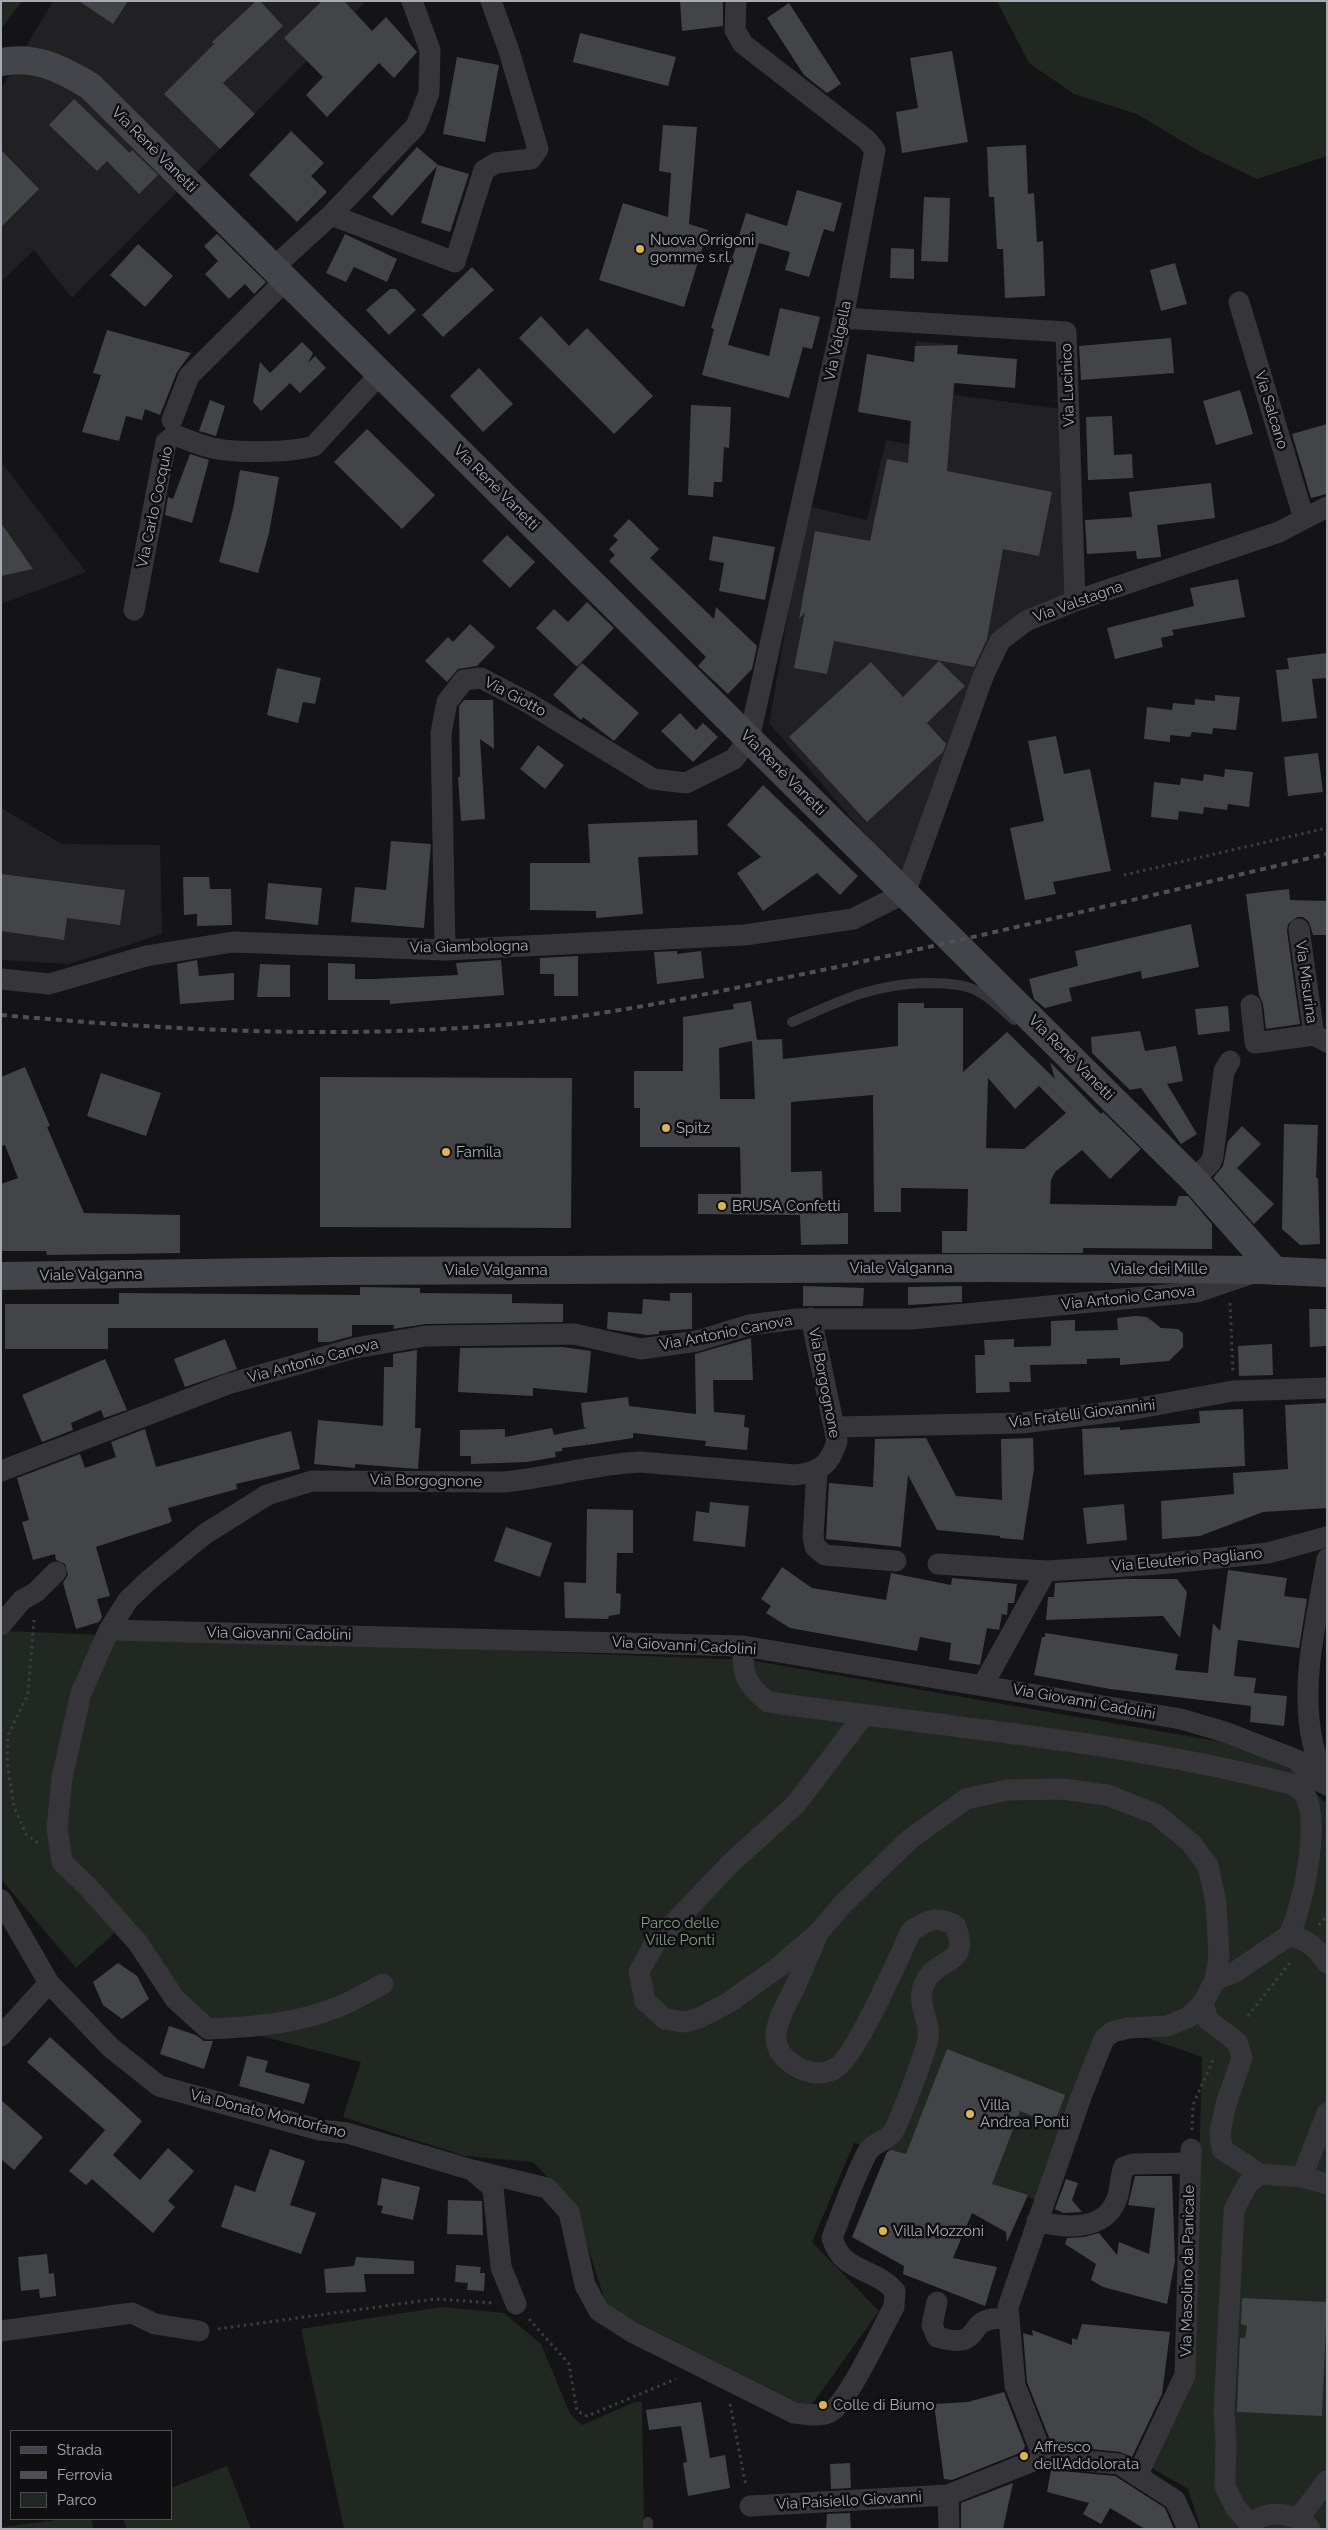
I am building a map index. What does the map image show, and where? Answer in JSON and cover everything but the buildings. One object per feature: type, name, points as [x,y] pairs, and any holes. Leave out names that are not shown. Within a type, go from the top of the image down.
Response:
[{"type":"street","points":[[172,420],[189,376],[330,215],[416,126],[429,93],[430,50],[412,1]]},
{"type":"street","points":[[330,215],[454,262],[484,170],[496,163],[531,159],[538,149],[512,60],[491,1]]},
{"type":"street","name":"Via Valgella","points":[[736,1],[735,30],[743,44],[867,140],[875,150],[843,318],[749,739]]},
{"type":"street","name":"Via Renè Vanetti","points":[[1,62],[34,60],[60,68],[90,86],[904,893],[1042,1037],[1194,1180],[1268,1270]]},
{"type":"street","name":"Via Salcano","points":[[1239,302],[1304,519]]},
{"type":"street","name":"Via Lucinico","points":[[843,318],[1066,332],[1075,601]]},
{"type":"street","name":"Via Carlo Cocquio","points":[[134,610],[166,442],[175,435],[205,446],[223,450],[299,450],[314,446],[380,374]]},
{"type":"street","name":"Via Valstagna","points":[[904,893],[984,674],[1000,642],[1026,621],[1075,601],[1279,532],[1327,507]]},
{"type":"street","name":"Via Giotto","points":[[445,950],[441,732],[447,702],[464,680],[481,678],[527,702],[653,779],[686,783],[734,759],[749,739]]},
{"type":"street","name":"Via Giambologna","points":[[1,979],[49,984],[146,956],[233,942],[445,950],[745,935],[853,919],[904,893]]},
{"type":"street","name":"Via Misurina","points":[[1251,1005],[1255,1043],[1320,1038],[1299,929]]},
{"type":"street","points":[[1194,1180],[1211,1162],[1224,1071],[1230,1061]]},
{"type":"street","name":"Viale dei Mille","points":[[991,1268],[1268,1270],[1327,1273]]},
{"type":"street","name":"Viale Valganna","points":[[1,1276],[330,1270],[991,1268]]},
{"type":"street","name":"Via Antonio Canova","points":[[1,1471],[228,1384],[355,1348],[426,1336],[574,1334],[641,1349],[697,1341],[749,1325],[811,1318],[912,1319],[1197,1292],[1268,1270]]},
{"type":"street","name":"Via Borgognone","points":[[62,1862],[57,1828],[62,1778],[81,1693],[89,1671],[101,1650],[109,1630],[128,1600],[205,1534],[267,1495],[312,1481],[503,1482],[616,1463],[640,1462],[795,1475],[817,1470],[832,1458],[837,1441],[836,1427],[811,1318]]},
{"type":"street","name":"Via Fratelli Giovannini","points":[[836,1427],[1033,1422],[1134,1409],[1233,1391],[1327,1388]]},
{"type":"street","points":[[817,1470],[813,1537],[815,1547],[825,1554],[896,1561]]},
{"type":"street","name":"Via Eleuterio Pagliano","points":[[938,1564],[1046,1571],[1160,1564],[1268,1553],[1327,1537]]},
{"type":"street","points":[[1327,1560],[1310,1666],[1307,1704],[1313,1745],[1327,1780]]},
{"type":"street","points":[[983,1685],[1046,1571]]},
{"type":"street","points":[[1,1625],[22,1600],[36,1592],[56,1572]]},
{"type":"street","name":"Via Giovanni Cadolini","points":[[109,1630],[743,1646],[1181,1719],[1225,1732],[1297,1760],[1314,1779],[1327,1785]]},
{"type":"street","points":[[743,1646],[742,1669],[752,1690],[768,1702],[1102,1747],[1205,1764],[1291,1784],[1302,1790],[1308,1800],[1310,1813],[1308,1866],[1293,1945]]},
{"type":"street","points":[[864,1716],[796,1804],[730,1863],[655,1943],[639,1972],[645,2001],[665,2019],[685,2022],[699,2018],[728,2003],[780,1966],[818,1933],[843,1904],[910,1839],[966,1799],[1007,1790],[1062,1790],[1107,1795],[1156,1814],[1191,1842],[1208,1866],[1216,1902],[1219,1955],[1215,1980],[1203,2003],[1189,2017],[1166,2026],[1128,2028],[1112,2032],[1104,2039],[1037,2221],[1008,2307],[1015,2385],[1042,2457],[1119,2464],[1174,2500],[1188,2529]]},
{"type":"street","points":[[62,1862],[90,1889],[138,1943],[174,1999],[208,2029],[254,2027],[286,2022],[337,2007],[383,1984]]},
{"type":"street","name":"Via Donato Montorfano","points":[[1,1900],[49,1983],[110,2047],[159,2086],[320,2130],[347,2133],[472,2170],[493,2188],[501,2267],[516,2304]]},
{"type":"street","points":[[472,2170],[547,2188],[569,2212],[585,2285],[599,2311],[632,2332],[794,2413],[814,2416],[831,2412],[843,2399],[894,2307],[895,2291],[886,2280],[846,2262],[836,2252],[832,2238],[868,2151],[893,2133],[928,2038],[922,2006],[922,1988],[931,1972],[941,1963],[952,1961],[958,1954],[961,1940],[955,1925],[941,1918],[926,1921],[911,1931],[858,2039],[837,2068],[820,2074],[802,2069],[784,2060],[777,2042],[776,2024],[818,1933]]},
{"type":"street","points":[[1215,1980],[1293,1945],[1301,1937],[1316,1948],[1327,1962]]},
{"type":"street","points":[[1,2036],[49,1983]]},
{"type":"street","points":[[1203,2003],[1208,2020],[1237,2042],[1242,2058],[1226,2104],[1220,2132],[1222,2149],[1248,2165],[1258,2174],[1302,2176],[1327,2184]]},
{"type":"street","points":[[1302,2176],[1327,2112]]},
{"type":"street","points":[[1037,2221],[1058,2227],[1077,2227],[1103,2217],[1116,2201],[1124,2167],[1133,2164],[1191,2156]]},
{"type":"street","name":"Via Masolino da Panicale","points":[[1137,2476],[1185,2375],[1191,2156]]},
{"type":"street","points":[[1258,2174],[1247,2185],[1234,2210],[1224,2412],[1226,2441],[1225,2486],[1235,2506],[1250,2527],[1261,2517],[1272,2515],[1286,2515],[1304,2524],[1327,2481]]},
{"type":"street","points":[[937,2302],[932,2325],[937,2337],[955,2342],[968,2339],[981,2324],[991,2319],[1009,2327]]},
{"type":"street","points":[[1,2331],[132,2313],[155,2324],[199,2331]]},
{"type":"street","name":"Via Paisiello Giovanni","points":[[750,2506],[948,2495],[1042,2457]]},
{"type":"street","points":[[948,2495],[949,2529]]},
{"type":"lane","points":[[792,1022],[861,992],[898,984],[938,983],[966,987],[986,996],[1020,1025]]},
{"type":"path","points":[[1124,875],[1327,828]]},
{"type":"path","points":[[1230,1302],[1233,1391]]},
{"type":"path","points":[[36,1592],[28,1694],[8,1735],[7,1762],[14,1807],[26,1834],[62,1862]]},
{"type":"path","points":[[1248,2016],[1293,1945]]},
{"type":"path","points":[[1191,2156],[1193,2105],[1213,2060]]},
{"type":"path","points":[[199,2331],[435,2299],[516,2304],[569,2364],[577,2411],[588,2416],[670,2380],[679,2378]]},
{"type":"path","points":[[730,2401],[750,2506]]},
{"type":"shaded area","points":[[53,1],[366,1],[72,298],[34,250],[1,282],[1,89]]},
{"type":"shaded area","points":[[916,341],[958,345],[954,395],[1063,409],[1069,601],[1003,632],[905,880],[769,723],[807,506],[867,520],[886,440],[909,444]]},
{"type":"shaded area","points":[[1,462],[86,572],[1,604]]},
{"type":"shaded area","points":[[1,808],[62,844],[160,845],[162,934],[69,964],[1,960]]},
{"type":"green space","points":[[1,1],[22,1],[1,29]]},
{"type":"green space","points":[[997,1],[1327,1],[1327,156],[1257,179],[1197,150],[1137,114],[1074,94],[1029,63]]},
{"type":"green space","name":"Parco delle Ville Ponti","points":[[5,1631],[749,1660],[1222,1742],[1294,1770],[1324,1802],[1327,1801],[1327,2529],[1201,2529],[1188,2489],[1152,2468],[1194,2374],[1202,2057],[1116,2027],[1050,2205],[906,2154],[854,2143],[812,2242],[879,2311],[808,2410],[607,2307],[574,2204],[533,2162],[465,2156],[343,2117],[361,2062],[196,2019],[130,1919],[76,1968],[1,1879],[1,1638]]},
{"type":"green space","points":[[442,2307],[504,2313],[541,2344],[570,2414],[582,2425],[635,2402],[642,2402],[644,2529],[344,2529],[301,2329]]},
{"type":"green space","points":[[227,2466],[251,2529],[127,2529],[123,2520],[172,2520],[172,2488]]},
{"type":"green space","points":[[57,2520],[92,2520],[93,2529],[2,2529],[2,2527]]},
{"type":"railway","points":[[1,1015],[144,1026],[288,1032],[431,1030],[503,1025],[574,1017],[634,1008],[877,958],[1327,854]]},
{"type":"place","name":"Nuova Orrigoni gomme s.r.l.","points":[[640,249]]},
{"type":"place","name":"Spitz","points":[[666,1128]]},
{"type":"place","name":"Famila","points":[[446,1152]]},
{"type":"place","name":"BRUSA Confetti","points":[[722,1206]]},
{"type":"place","name":"Villa Andrea Ponti","points":[[970,2114]]},
{"type":"place","name":"Villa Mozzoni","points":[[883,2231]]},
{"type":"place","name":"Colle di Biumo","points":[[823,2405]]},
{"type":"place","name":"Affresco dell'Addolorata","points":[[1024,2456]]}]
